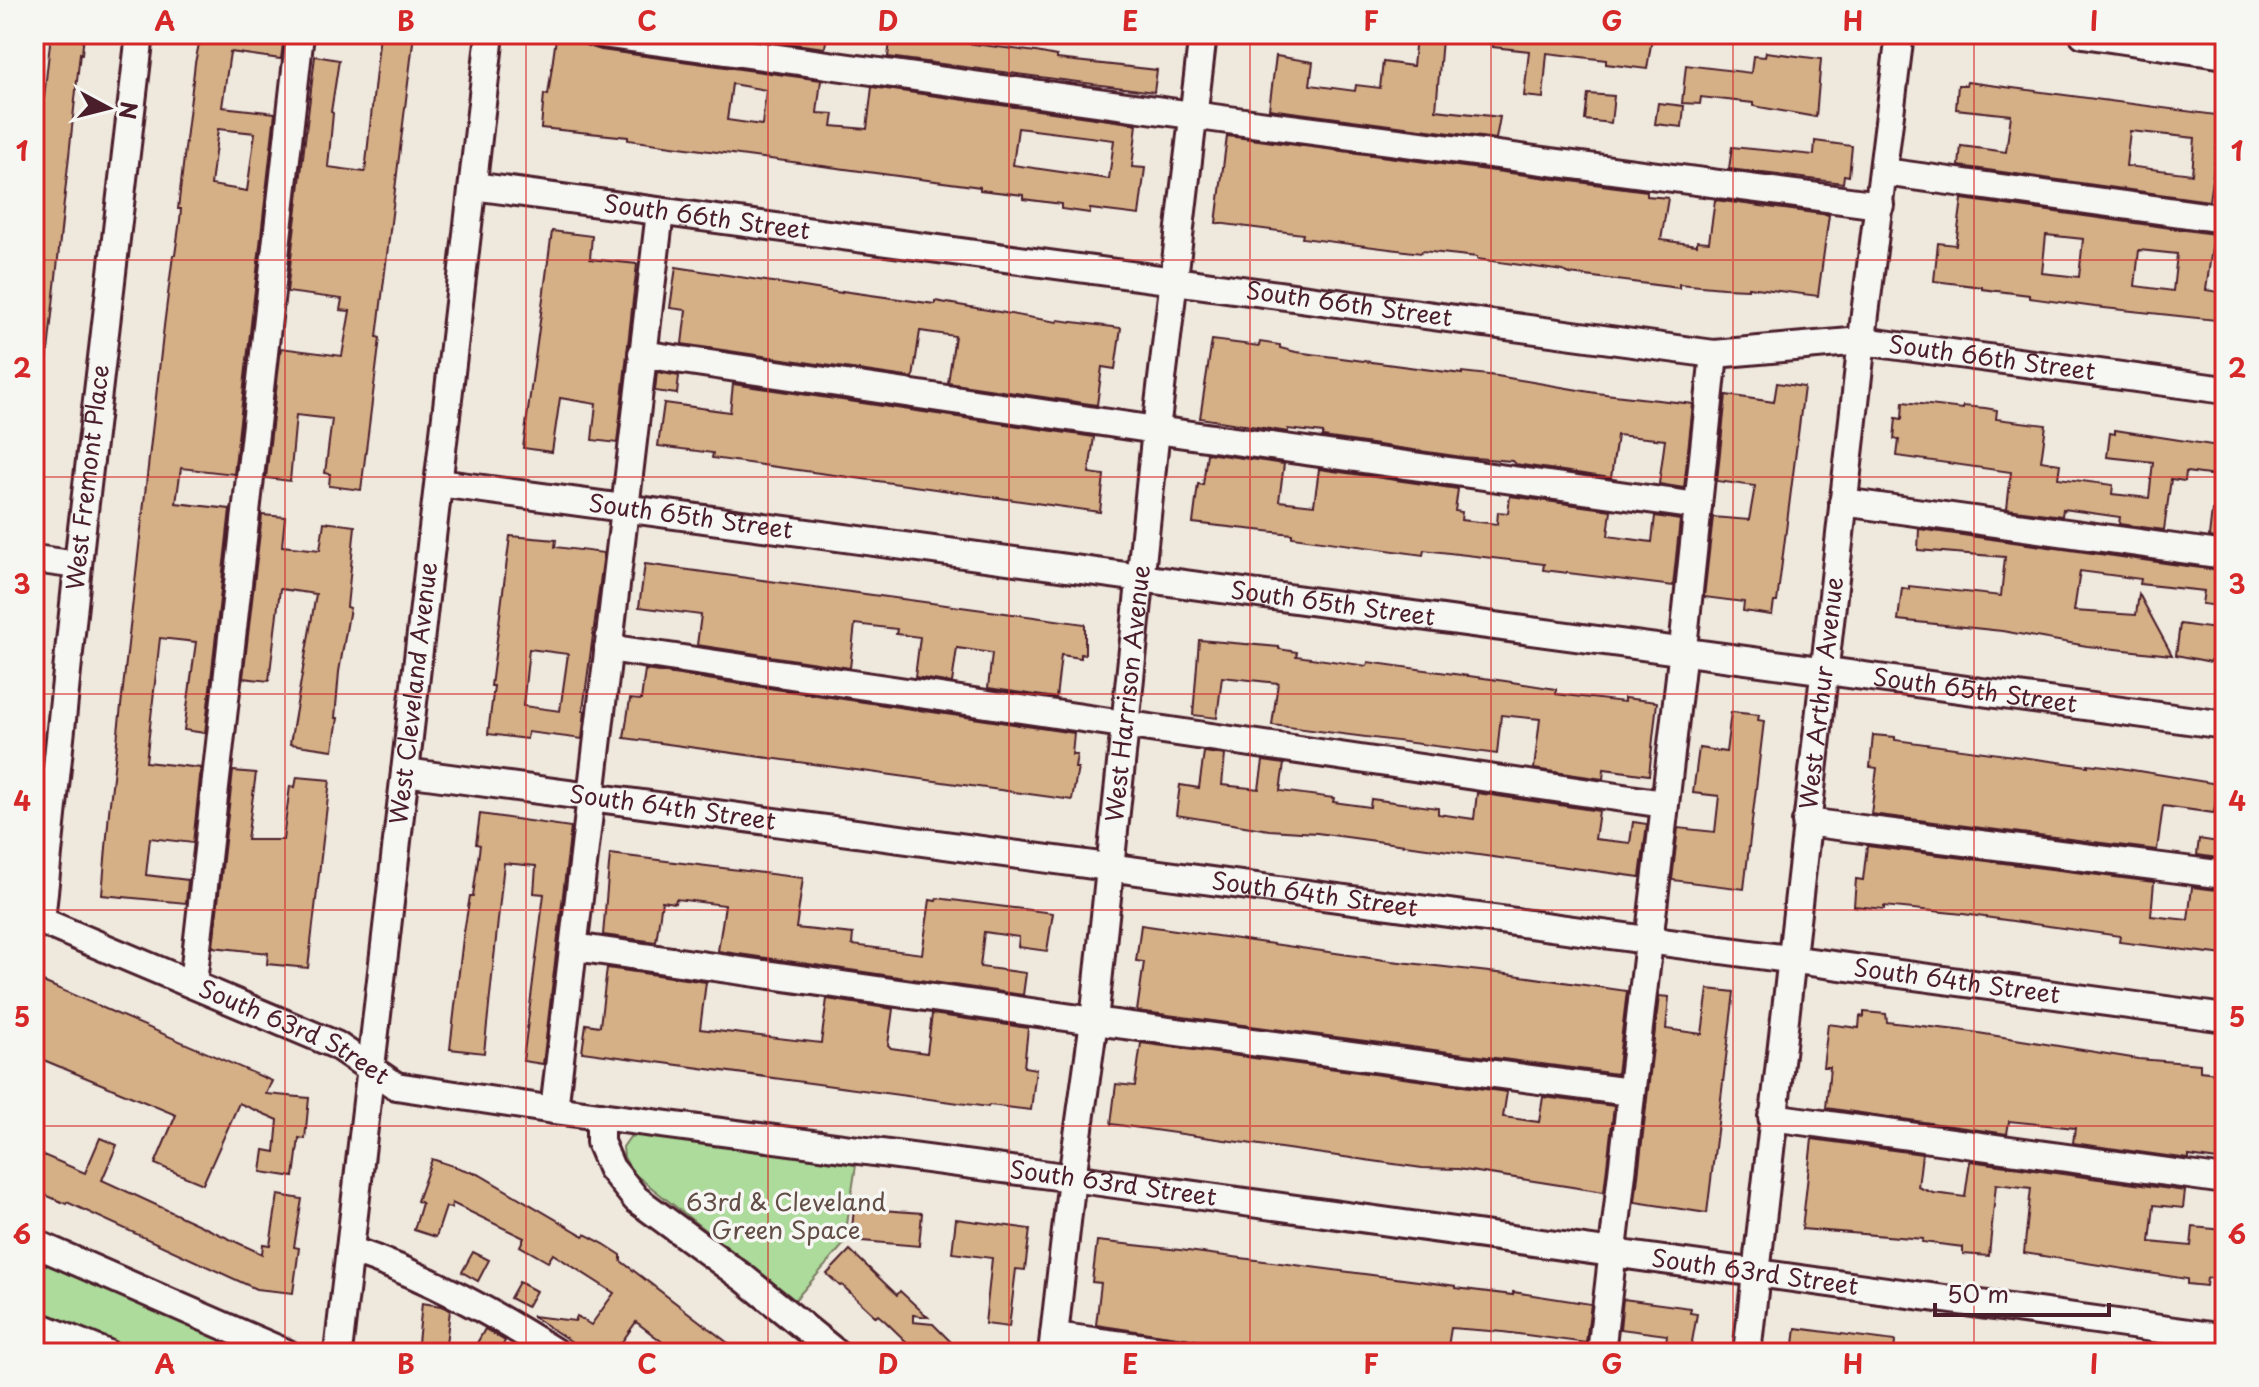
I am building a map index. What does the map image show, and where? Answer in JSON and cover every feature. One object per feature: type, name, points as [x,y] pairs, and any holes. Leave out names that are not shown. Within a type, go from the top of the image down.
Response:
[{"type":"street","name":"West Fremont Place","points":[[38,920],[140,34]]},
{"type":"street","points":[[193,983],[300,34]]},
{"type":"street","name":"West Cleveland Avenue","points":[[338,1353],[490,34]]},
{"type":"street","points":[[603,34],[1880,205]]},
{"type":"street","name":"West Harrison Avenue","points":[[1053,1344],[1094,1021],[1156,430],[1203,34]]},
{"type":"street","name":"West Arthur Avenue","points":[[1747,1353],[1843,502],[1900,34]]},
{"type":"street","points":[[2083,34],[2225,55]]},
{"type":"street","points":[[1884,172],[2225,219]]},
{"type":"street","name":"South 66th Street","points":[[473,186],[1714,354],[1862,341],[2225,390]]},
{"type":"street","points":[[554,1110],[660,212]]},
{"type":"street","points":[[642,354],[1698,506]]},
{"type":"street","points":[[1601,1353],[1683,651],[1714,354]]},
{"type":"street","name":"South 65th Street","points":[[439,483],[2225,725]]},
{"type":"street","points":[[1843,502],[2225,555]]},
{"type":"street","points":[[34,559],[78,565]]},
{"type":"street","points":[[608,648],[1664,804]]},
{"type":"street","name":"South 64th Street","points":[[405,772],[2225,1018]]},
{"type":"street","points":[[1806,822],[2225,875]]},
{"type":"street","name":"South 63rd Street","points":[[38,920],[336,1045],[396,1086],[2225,1338]]},
{"type":"street","points":[[574,947],[1094,1021],[1630,1092]]},
{"type":"street","points":[[600,1116],[600,1142],[611,1168],[636,1199],[745,1279],[836,1353]]},
{"type":"street","points":[[1772,1117],[2225,1180]]},
{"type":"street","points":[[34,1243],[286,1353]]},
{"type":"street","points":[[350,1250],[393,1264],[512,1325],[556,1353]]},
{"type":"street","points":[[34,1324],[106,1353]]},
{"type":"street","points":[[1053,1344],[1184,1353]]},
{"type":"green space","name":"63rd & Cleveland Green Space","points":[[639,1135],[856,1165],[844,1244],[794,1301],[632,1172],[624,1157],[623,1147],[630,1137]]},
{"type":"green space","points":[[34,1256],[255,1353],[34,1353]]},
{"type":"building","points":[[51,34],[84,34],[47,361],[34,361],[34,194],[38,157],[34,156],[34,126],[38,126],[40,97],[44,98]]},
{"type":"building","points":[[201,34],[284,36],[281,59],[230,52],[222,107],[275,113],[234,474],[181,468],[176,503],[230,509],[205,733],[184,730],[196,642],[160,638],[146,762],[201,768],[193,843],[150,838],[146,875],[188,880],[186,903],[102,895],[164,326],[180,220],[181,209],[178,209]],"holes":[[[218,129],[255,133],[247,191],[211,185]]]},
{"type":"building","points":[[380,34],[414,34],[361,490],[329,486],[330,474],[325,473],[332,419],[296,415],[290,481],[266,478],[281,348],[342,356],[350,311],[340,310],[342,299],[287,292],[315,56],[339,60],[331,112],[328,167],[365,172]]},
{"type":"building","points":[[720,34],[827,34],[825,48]]},
{"type":"building","points":[[891,34],[912,34],[1036,52],[1057,56],[1057,59],[1157,70],[1154,92],[888,57]]},
{"type":"building","points":[[1494,34],[1621,34],[1652,38],[1647,69],[1606,64],[1606,60],[1547,53],[1543,98],[1524,96],[1529,51],[1493,47]]},
{"type":"building","points":[[1416,37],[1442,39],[1436,110],[1500,117],[1496,139],[1269,109],[1276,56],[1313,62],[1310,85],[1355,91],[1356,85],[1380,88],[1383,62],[1413,66]]},
{"type":"building","points":[[556,38],[582,42],[601,50],[821,80],[817,113],[834,114],[832,126],[867,129],[872,87],[1137,124],[1132,167],[1145,168],[1139,215],[1061,209],[1061,204],[980,190],[980,187],[628,140],[628,137],[541,128],[544,94],[548,95]],"holes":[[[732,84],[766,90],[762,125],[727,120]],[[1018,128],[1114,140],[1109,179],[1013,165]]]},
{"type":"building","points":[[1766,52],[1821,59],[1816,117],[1753,106],[1753,103],[1701,97],[1700,104],[1682,103],[1686,65],[1751,73],[1753,56],[1765,57]]},
{"type":"building","points":[[1967,82],[2224,116],[2209,201],[1959,166],[1961,146],[2006,152],[2011,115],[1956,109],[1958,85],[1966,85]],"holes":[[[2130,131],[2195,138],[2192,174],[2126,166]]]},
{"type":"building","points":[[1588,94],[1614,96],[1611,123],[1585,120]]},
{"type":"building","points":[[1658,103],[1684,106],[1682,127],[1655,124]]},
{"type":"building","points":[[1227,136],[1647,191],[1647,196],[1668,198],[1661,240],[1697,245],[1697,241],[1709,242],[1715,200],[1829,215],[1818,296],[1748,287],[1679,284],[1679,288],[1570,274],[1477,257],[1302,238],[1303,234],[1216,223]]},
{"type":"building","points":[[1815,141],[1852,146],[1849,176],[1844,175],[1843,183],[1729,169],[1732,147],[1814,155]]},
{"type":"building","points":[[1962,199],[2214,234],[2206,290],[2225,293],[2225,321],[2029,298],[2029,295],[1934,281],[1938,243],[1956,245]],"holes":[[[2046,235],[2083,239],[2079,277],[2042,273]],[[2139,250],[2177,254],[2173,291],[2135,286]]]},
{"type":"building","points":[[552,231],[592,236],[590,259],[637,264],[617,443],[592,440],[596,404],[560,398],[552,452],[523,448]]},
{"type":"building","points":[[676,267],[842,293],[935,304],[935,301],[1057,322],[1121,328],[1115,369],[1102,367],[1097,405],[948,383],[955,336],[920,331],[913,378],[682,344],[686,310],[670,308]]},
{"type":"building","points":[[1212,340],[1259,346],[1260,342],[1280,345],[1280,348],[1296,352],[1693,404],[1684,488],[1659,484],[1665,440],[1617,435],[1611,478],[1515,464],[1512,461],[1323,437],[1323,433],[1288,429],[1288,432],[1200,418]]},
{"type":"building","points":[[657,372],[679,376],[677,394],[655,391]]},
{"type":"building","points":[[1777,383],[1804,387],[1777,602],[1774,602],[1772,615],[1743,611],[1744,602],[1704,597],[1713,517],[1749,520],[1755,486],[1717,481],[1726,395],[1774,402]]},
{"type":"building","points":[[733,384],[1094,437],[1089,473],[1104,475],[1100,512],[712,458],[713,453],[658,446],[664,403],[730,412]]},
{"type":"building","points":[[1903,402],[1963,409],[1963,406],[1985,408],[1997,410],[1996,419],[2046,425],[2041,461],[2060,464],[2058,478],[2113,485],[2112,494],[2149,498],[2153,462],[2107,457],[2110,433],[2115,434],[2115,430],[2225,447],[2225,469],[2223,477],[2186,472],[2185,481],[2171,479],[2164,530],[2119,524],[2120,517],[2063,509],[2062,516],[2007,509],[2011,472],[1897,456],[1899,440],[1894,439],[1896,418],[1902,419]]},
{"type":"building","points":[[1207,453],[1284,464],[1279,501],[1314,505],[1319,469],[1458,489],[1455,511],[1462,512],[1461,520],[1497,524],[1498,512],[1508,513],[1510,496],[1611,510],[1608,536],[1652,542],[1655,516],[1680,520],[1673,586],[1543,570],[1544,564],[1424,550],[1423,555],[1292,537],[1292,534],[1193,523],[1198,484],[1203,485]]},
{"type":"building","points":[[2212,510],[2225,511],[2225,539],[2209,537]]},
{"type":"building","points":[[262,515],[285,517],[282,546],[320,550],[324,522],[355,526],[347,607],[350,608],[339,672],[335,718],[338,718],[333,750],[290,744],[316,594],[280,589],[269,681],[243,678]]},
{"type":"building","points":[[1919,529],[2223,571],[2219,606],[2202,604],[2204,591],[2140,584],[2141,579],[2080,571],[2074,611],[2136,615],[2139,594],[2172,655],[1898,620],[1902,588],[1909,589],[1909,586],[2001,596],[2005,557],[1918,550]]},
{"type":"building","points":[[510,536],[556,540],[555,547],[604,553],[583,710],[582,739],[528,732],[527,739],[488,734],[494,686],[491,686]],"holes":[[[529,649],[568,654],[560,711],[523,706]]]},
{"type":"building","points":[[645,564],[1085,624],[1085,655],[1081,654],[1081,658],[1061,655],[1056,698],[988,688],[992,653],[957,648],[952,683],[915,677],[920,637],[896,634],[897,629],[855,624],[850,668],[697,645],[701,615],[639,607]]},
{"type":"building","points":[[2180,624],[2216,629],[2211,662],[2176,655]]},
{"type":"building","points":[[1199,640],[1279,647],[1297,652],[1296,656],[1367,666],[1368,662],[1505,681],[1556,689],[1556,694],[1624,702],[1624,698],[1657,702],[1649,775],[1604,769],[1603,779],[1534,769],[1540,719],[1501,715],[1497,754],[1272,725],[1278,683],[1222,677],[1217,718],[1193,715]]},
{"type":"building","points":[[645,670],[1074,733],[1072,755],[1077,755],[1075,768],[1078,768],[1072,800],[624,738],[630,699],[641,700]]},
{"type":"building","points":[[1731,712],[1759,715],[1758,720],[1764,721],[1744,889],[1672,880],[1678,828],[1715,832],[1719,796],[1693,793],[1699,748],[1726,752]]},
{"type":"building","points":[[1873,735],[2218,784],[2214,813],[2163,806],[2157,850],[1871,814],[1877,768],[1870,767]]},
{"type":"building","points":[[1204,752],[1225,755],[1222,785],[1259,789],[1263,761],[1284,764],[1280,791],[1334,798],[1333,802],[1370,807],[1371,799],[1438,808],[1438,814],[1474,819],[1477,793],[1599,811],[1595,839],[1630,843],[1633,822],[1647,824],[1640,877],[1317,833],[1269,830],[1176,815],[1180,785],[1199,788]]},
{"type":"building","points":[[233,771],[256,773],[247,840],[283,840],[290,786],[295,787],[297,777],[330,780],[308,968],[267,964],[268,953],[213,947]]},
{"type":"building","points":[[480,814],[571,827],[543,1064],[523,1061],[544,894],[534,893],[536,866],[504,863],[484,1053],[450,1049],[463,938],[480,845],[476,844]]},
{"type":"building","points":[[2199,839],[2225,843],[2225,859],[2197,855]]},
{"type":"building","points":[[1867,846],[2154,882],[2151,916],[2188,920],[2192,887],[2225,891],[2225,955],[2119,942],[2120,936],[1963,914],[1854,906],[1856,879],[1863,880]]},
{"type":"building","points":[[610,854],[803,878],[796,928],[853,934],[852,945],[922,954],[930,900],[936,901],[937,898],[1053,913],[1047,951],[1018,947],[1019,937],[984,932],[980,967],[1026,973],[1023,995],[718,951],[725,905],[676,899],[675,903],[662,901],[656,942],[603,935]]},
{"type":"building","points":[[1141,925],[1627,991],[1617,1074],[1137,1011],[1144,962],[1136,961]]},
{"type":"building","points":[[607,968],[706,982],[700,1029],[821,1043],[827,999],[893,1009],[888,1045],[891,1048],[927,1053],[932,1014],[1028,1028],[1024,1067],[1036,1069],[1031,1110],[988,1107],[582,1052],[586,1024],[600,1026]]},
{"type":"building","points":[[34,978],[272,1081],[266,1094],[309,1098],[305,1139],[299,1138],[294,1177],[261,1172],[264,1150],[275,1152],[278,1120],[239,1103],[203,1184],[155,1164],[176,1115],[34,1056]]},
{"type":"building","points":[[1708,989],[1734,992],[1707,1213],[1635,1202],[1659,996],[1669,997],[1666,1029],[1702,1034]]},
{"type":"building","points":[[1864,1012],[1886,1014],[1887,1022],[1966,1031],[2138,1059],[2200,1064],[2200,1071],[2225,1074],[2225,1161],[2073,1143],[2075,1128],[2009,1121],[2007,1134],[1826,1108],[1830,1067],[1823,1067],[1828,1024],[1859,1028],[1860,1016],[1864,1017]]},
{"type":"building","points":[[1141,1043],[1507,1092],[1503,1117],[1539,1122],[1543,1097],[1614,1106],[1604,1192],[1458,1169],[1422,1168],[1111,1124],[1116,1084],[1135,1086]]},
{"type":"building","points":[[100,1138],[117,1145],[102,1180],[262,1254],[263,1244],[270,1245],[278,1195],[302,1199],[294,1247],[299,1248],[293,1293],[256,1289],[67,1202],[34,1190],[34,1151],[85,1173]]},
{"type":"building","points":[[1812,1139],[1922,1154],[1918,1187],[1933,1193],[1965,1197],[1970,1161],[2185,1191],[2183,1208],[2154,1205],[2150,1242],[2191,1246],[2193,1227],[2225,1230],[2225,1280],[2207,1278],[2206,1286],[2187,1284],[2187,1279],[2024,1253],[2031,1188],[1996,1184],[1989,1256],[1963,1254],[1963,1247],[1922,1242],[1923,1239],[1802,1229]]},
{"type":"building","points":[[432,1159],[480,1175],[584,1236],[604,1244],[621,1255],[621,1261],[741,1353],[677,1353],[636,1322],[614,1353],[589,1353],[532,1316],[575,1321],[577,1316],[591,1325],[614,1293],[553,1254],[548,1262],[520,1246],[524,1238],[452,1203],[451,1208],[446,1207],[436,1237],[414,1230],[422,1203],[417,1201]]},
{"type":"building","points":[[854,1208],[922,1213],[919,1246],[851,1240]]},
{"type":"building","points":[[956,1219],[1030,1229],[1025,1270],[1016,1269],[1009,1327],[985,1324],[992,1258],[952,1253]]},
{"type":"building","points":[[1097,1241],[1591,1304],[1586,1343],[1451,1328],[1447,1353],[1290,1353],[1290,1350],[1216,1343],[1096,1325],[1101,1283],[1092,1282]]},
{"type":"building","points":[[850,1250],[897,1295],[900,1291],[928,1317],[913,1315],[913,1322],[933,1324],[962,1353],[918,1353],[885,1321],[840,1286],[827,1274]]},
{"type":"building","points":[[473,1252],[489,1260],[478,1281],[462,1272]]},
{"type":"building","points":[[519,1282],[536,1291],[527,1307],[510,1298]]},
{"type":"building","points":[[1623,1299],[1691,1308],[1690,1313],[1697,1314],[1690,1353],[1665,1353],[1667,1335],[1620,1329]]},
{"type":"building","points":[[422,1303],[450,1310],[445,1353],[417,1353]]},
{"type":"building","points":[[1796,1328],[1895,1341],[1894,1353],[1793,1353]]},
{"type":"building","points":[[485,1329],[505,1341],[499,1353],[477,1343]]}]
